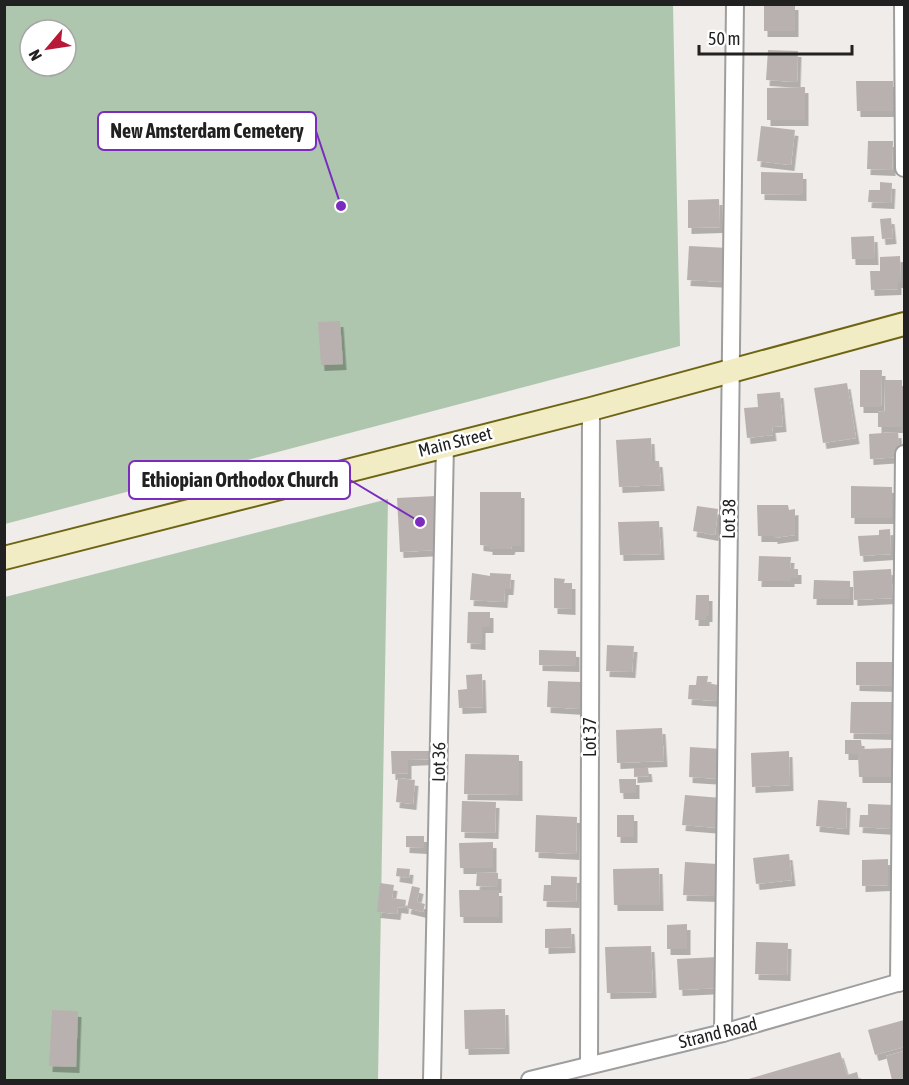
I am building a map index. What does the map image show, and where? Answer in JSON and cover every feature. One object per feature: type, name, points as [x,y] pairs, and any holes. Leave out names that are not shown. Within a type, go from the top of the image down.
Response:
[{"type":"street","name":"Lot 38","points":[[723,1034],[735,4]]},
{"type":"street","points":[[903,4],[904,168]]},
{"type":"street","name":"Main Street","points":[[4,558],[445,444],[591,409],[904,324]]},
{"type":"street","name":"Lot 37","points":[[589,1065],[591,409]]},
{"type":"street","name":"Lot 36","points":[[432,1080],[445,444]]},
{"type":"street","points":[[902,982],[904,454]]},
{"type":"street","name":"Strand Road","points":[[530,1080],[723,1034],[902,982]]},
{"type":"green space","points":[[5,5],[673,5],[680,346],[5,524]]},
{"type":"green space","points":[[388,499],[378,1080],[5,1080],[5,597]]},
{"type":"building","points":[[764,4],[795,4],[795,31],[764,31]]},
{"type":"building","points":[[768,50],[798,51],[797,82],[766,80]]},
{"type":"building","points":[[856,81],[893,81],[893,111],[857,111]]},
{"type":"building","points":[[805,87],[805,120],[767,120],[767,88]]},
{"type":"building","points":[[761,126],[795,130],[791,165],[757,161]]},
{"type":"building","points":[[868,141],[893,141],[892,170],[867,169]]},
{"type":"building","points":[[761,172],[803,173],[803,195],[761,194]]},
{"type":"building","points":[[880,182],[892,183],[891,203],[868,202],[869,190],[880,190]]},
{"type":"building","points":[[719,199],[720,227],[688,228],[688,200]]},
{"type":"building","points":[[891,218],[893,238],[882,239],[880,219]]},
{"type":"building","points":[[874,236],[875,259],[852,259],[851,237]]},
{"type":"building","points":[[689,246],[728,248],[727,282],[687,280]]},
{"type":"building","points":[[900,256],[901,282],[898,282],[898,289],[871,290],[870,271],[880,271],[880,257]]},
{"type":"building","points":[[340,321],[343,364],[321,365],[318,322]]},
{"type":"building","points":[[860,370],[882,370],[881,407],[860,407]]},
{"type":"building","points":[[885,380],[902,380],[902,427],[878,427],[878,412],[885,411]]},
{"type":"building","points":[[847,383],[856,438],[823,443],[814,388]]},
{"type":"building","points":[[780,392],[783,426],[772,427],[773,435],[747,438],[744,408],[758,407],[757,394]]},
{"type":"building","points":[[898,432],[900,457],[870,459],[869,434]]},
{"type":"building","points":[[651,438],[652,461],[659,461],[661,485],[619,487],[616,440]]},
{"type":"building","points":[[851,486],[892,487],[892,518],[851,518]]},
{"type":"building","points":[[480,492],[521,492],[521,546],[512,546],[511,549],[489,549],[489,546],[480,545]]},
{"type":"building","points":[[436,496],[438,550],[400,552],[397,498]]},
{"type":"building","points":[[757,505],[788,505],[789,510],[795,509],[795,535],[774,538],[774,536],[758,536]]},
{"type":"building","points":[[697,506],[718,509],[715,535],[693,531]]},
{"type":"building","points":[[659,521],[661,554],[620,555],[618,522]]},
{"type":"building","points":[[890,529],[891,554],[860,556],[858,536],[879,535],[879,530]]},
{"type":"building","points":[[759,556],[791,557],[790,569],[798,569],[798,578],[791,578],[791,581],[758,581]]},
{"type":"building","points":[[891,569],[893,598],[854,600],[853,571]]},
{"type":"building","points":[[472,573],[490,576],[490,573],[511,574],[510,589],[505,589],[504,602],[470,600]]},
{"type":"building","points":[[554,578],[565,579],[564,583],[572,583],[572,609],[554,608]]},
{"type":"building","points":[[814,580],[850,581],[850,599],[813,599]]},
{"type":"building","points":[[696,595],[709,595],[709,616],[706,616],[706,620],[695,620]]},
{"type":"building","points":[[468,612],[490,612],[490,627],[482,627],[482,644],[467,643]]},
{"type":"building","points":[[607,645],[634,646],[632,672],[606,671]]},
{"type":"building","points":[[539,650],[576,651],[576,666],[539,665]]},
{"type":"building","points":[[856,662],[892,662],[892,686],[856,685]]},
{"type":"building","points":[[482,674],[483,707],[459,708],[458,690],[467,689],[466,675]]},
{"type":"building","points":[[697,676],[708,676],[707,683],[718,685],[717,701],[688,699],[689,685],[696,685]]},
{"type":"building","points":[[548,681],[581,682],[581,709],[547,707]]},
{"type":"building","points":[[851,702],[892,702],[892,734],[850,733]]},
{"type":"building","points":[[662,728],[664,761],[617,763],[616,730]]},
{"type":"building","points":[[845,740],[861,740],[862,749],[893,748],[894,777],[859,777],[858,754],[845,754]]},
{"type":"building","points":[[690,747],[722,749],[721,779],[689,777]]},
{"type":"building","points":[[391,751],[429,751],[430,759],[408,760],[408,773],[392,774]]},
{"type":"building","points":[[789,751],[790,785],[752,787],[751,753]]},
{"type":"building","points":[[465,754],[519,755],[519,795],[464,794]]},
{"type":"building","points":[[634,768],[648,768],[649,776],[634,777]]},
{"type":"building","points":[[398,778],[415,780],[413,804],[396,802]]},
{"type":"building","points":[[619,779],[636,779],[636,793],[620,793]]},
{"type":"building","points":[[685,795],[721,798],[719,828],[682,825]]},
{"type":"building","points":[[818,800],[847,802],[846,829],[816,826]]},
{"type":"building","points":[[462,801],[496,802],[495,833],[461,832]]},
{"type":"building","points":[[868,804],[894,805],[892,829],[859,827],[860,815],[868,815]]},
{"type":"building","points":[[536,815],[577,817],[576,854],[535,852]]},
{"type":"building","points":[[617,815],[634,815],[634,837],[617,837]]},
{"type":"building","points":[[406,836],[424,836],[424,848],[406,847]]},
{"type":"building","points":[[493,842],[493,868],[460,868],[459,843]]},
{"type":"building","points":[[789,854],[792,880],[756,884],[753,858]]},
{"type":"building","points":[[888,859],[888,885],[862,886],[862,860]]},
{"type":"building","points":[[685,862],[717,864],[715,896],[683,895]]},
{"type":"building","points":[[397,868],[410,869],[409,878],[396,876]]},
{"type":"building","points":[[659,868],[660,905],[614,905],[613,869]]},
{"type":"building","points":[[477,872],[498,873],[498,887],[476,886]]},
{"type":"building","points":[[551,876],[577,877],[576,902],[543,901],[544,885],[551,885]]},
{"type":"building","points":[[380,883],[394,885],[392,898],[406,900],[405,908],[398,907],[397,914],[377,912]]},
{"type":"building","points":[[412,886],[420,888],[417,902],[425,904],[423,912],[407,908]]},
{"type":"building","points":[[459,890],[499,890],[499,917],[460,917]]},
{"type":"building","points":[[687,924],[687,949],[667,949],[667,925]]},
{"type":"building","points":[[571,928],[572,947],[545,948],[545,929]]},
{"type":"building","points":[[756,942],[788,943],[787,975],[755,974]]},
{"type":"building","points":[[651,946],[653,992],[607,993],[605,947]]},
{"type":"building","points":[[718,957],[720,988],[679,990],[677,959]]},
{"type":"building","points":[[505,1009],[506,1048],[465,1049],[464,1010]]},
{"type":"building","points":[[52,1010],[78,1011],[76,1067],[49,1066]]},
{"type":"building","points":[[904,1020],[904,1047],[875,1055],[868,1030]]},
{"type":"building","points":[[904,1051],[904,1080],[892,1080],[886,1056]]},
{"type":"building","points":[[840,1052],[847,1075],[857,1072],[859,1080],[745,1080]]},
{"type":"place","name":"New Amsterdam Cemetery","points":[[341,206]]},
{"type":"place","name":"Ethiopian Orthodox Church","points":[[420,522]]}]
